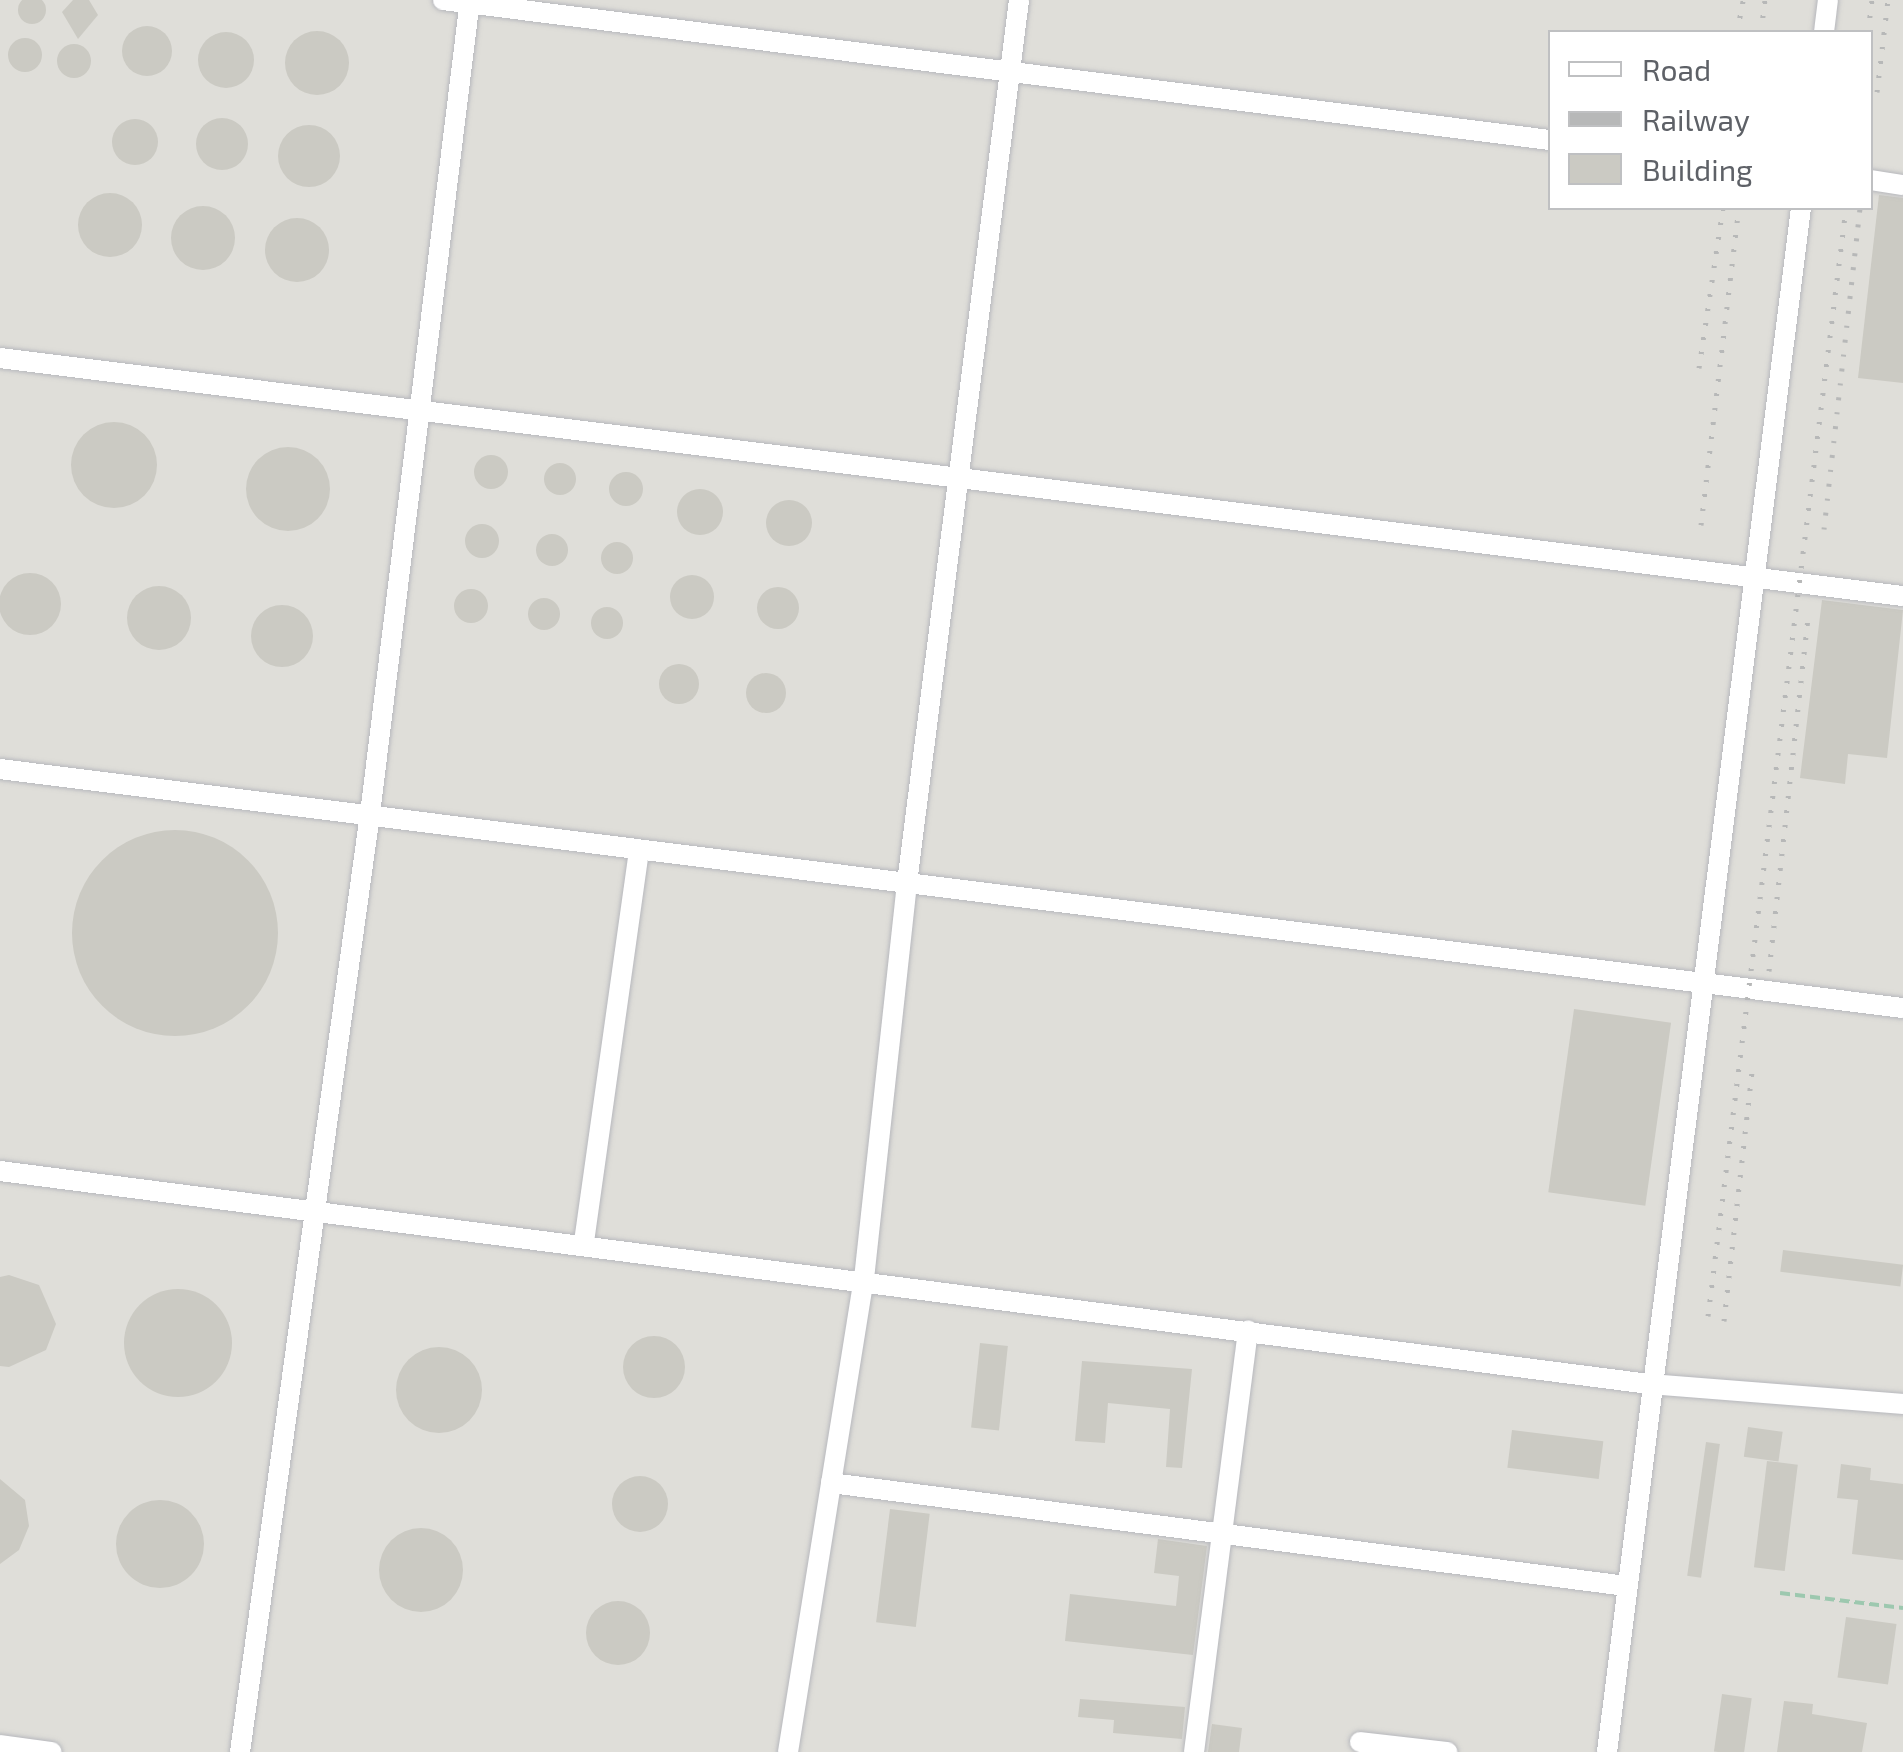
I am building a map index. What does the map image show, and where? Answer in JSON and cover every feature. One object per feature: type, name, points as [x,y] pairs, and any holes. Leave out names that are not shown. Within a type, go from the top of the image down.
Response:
[{"type":"lane","points":[[443,0],[1010,67],[1548,140]]},
{"type":"lane","points":[[788,1752],[864,1279],[907,883],[1019,0]]},
{"type":"lane","points":[[1824,30],[1828,0]]},
{"type":"lane","points":[[240,1752],[370,814],[470,2]]},
{"type":"lane","points":[[1873,180],[1903,185]]},
{"type":"lane","points":[[1607,1752],[1650,1384],[1801,210]]},
{"type":"lane","points":[[0,358],[1903,596]]},
{"type":"lane","points":[[0,769],[1903,1008]]},
{"type":"lane","points":[[584,1242],[639,852]]},
{"type":"lane","points":[[0,1172],[316,1215],[584,1242],[1650,1384],[1903,1404]]},
{"type":"lane","points":[[1194,1752],[1248,1330]]},
{"type":"lane","points":[[831,1483],[1626,1586]]},
{"type":"lane","points":[[1360,1742],[1446,1752]]},
{"type":"lane","points":[[0,1745],[52,1752]]},
{"type":"path","points":[[1780,1592],[1903,1608]]},
{"type":"shaded area","points":[[0,0],[1903,0],[1903,1752],[0,1752]]},
{"type":"building","points":[[24,-1],[40,-1],[45,15],[37,23],[27,23],[19,15]]},
{"type":"building","points":[[73,0],[89,0],[98,15],[78,39],[62,12]]},
{"type":"building","points":[[147,26],[165,33],[172,51],[165,69],[147,76],[129,69],[122,51],[129,33]]},
{"type":"building","points":[[317,31],[340,40],[349,63],[340,86],[317,95],[294,86],[285,63],[294,40]]},
{"type":"building","points":[[226,32],[246,40],[254,60],[246,80],[226,88],[206,80],[198,60],[206,40]]},
{"type":"building","points":[[25,38],[37,43],[42,55],[37,67],[25,72],[13,67],[8,55],[13,43]]},
{"type":"building","points":[[74,44],[86,49],[91,61],[86,73],[74,78],[62,73],[57,61],[62,49]]},
{"type":"building","points":[[222,118],[240,126],[248,144],[240,162],[222,170],[204,162],[196,144],[204,126]]},
{"type":"building","points":[[135,119],[151,126],[158,142],[151,158],[135,165],[119,158],[112,142],[119,126]]},
{"type":"building","points":[[309,125],[331,134],[340,156],[331,178],[309,187],[287,178],[278,156],[287,134]]},
{"type":"building","points":[[110,193],[133,202],[142,225],[133,248],[110,257],[87,248],[78,225],[87,202]]},
{"type":"building","points":[[1879,195],[1903,198],[1903,383],[1858,378]]},
{"type":"building","points":[[203,206],[226,215],[235,238],[226,261],[203,270],[180,261],[171,238],[180,215]]},
{"type":"building","points":[[297,218],[319,228],[329,250],[319,272],[297,282],[275,272],[265,250],[275,228]]},
{"type":"building","points":[[114,422],[138,429],[150,441],[157,465],[150,489],[138,501],[114,508],[90,501],[78,489],[71,465],[78,441],[90,429]]},
{"type":"building","points":[[288,447],[304,450],[318,459],[327,473],[327,505],[318,519],[304,528],[288,531],[272,528],[258,519],[249,505],[246,489],[249,473],[258,459],[272,450]]},
{"type":"building","points":[[491,455],[503,460],[508,472],[503,484],[491,489],[479,484],[474,472],[479,460]]},
{"type":"building","points":[[560,463],[571,468],[576,479],[571,490],[560,495],[549,490],[544,479],[549,468]]},
{"type":"building","points":[[626,472],[638,477],[643,489],[638,501],[626,506],[614,501],[609,489],[614,477]]},
{"type":"building","points":[[700,489],[716,496],[723,512],[716,528],[700,535],[684,528],[677,512],[684,496]]},
{"type":"building","points":[[789,500],[805,507],[812,523],[805,539],[789,546],[773,539],[766,523],[773,507]]},
{"type":"building","points":[[482,524],[494,529],[499,541],[494,553],[482,558],[470,553],[465,541],[470,529]]},
{"type":"building","points":[[552,534],[563,539],[568,550],[563,561],[552,566],[541,561],[536,550],[541,539]]},
{"type":"building","points":[[617,542],[629,546],[633,558],[629,570],[617,574],[605,570],[601,558],[605,546]]},
{"type":"building","points":[[30,573],[52,582],[61,604],[52,626],[30,635],[8,626],[-1,604],[8,582]]},
{"type":"building","points":[[692,575],[708,581],[714,597],[708,613],[692,619],[676,613],[670,597],[676,581]]},
{"type":"building","points":[[159,586],[182,595],[191,618],[182,641],[159,650],[136,641],[127,618],[136,595]]},
{"type":"building","points":[[778,587],[793,593],[799,608],[793,623],[778,629],[763,623],[757,608],[763,593]]},
{"type":"building","points":[[471,589],[483,594],[488,606],[483,618],[471,623],[459,618],[454,606],[459,594]]},
{"type":"building","points":[[544,598],[555,603],[560,614],[555,625],[544,630],[533,625],[528,614],[533,603]]},
{"type":"building","points":[[1822,600],[1903,610],[1887,758],[1848,754],[1845,784],[1800,778]]},
{"type":"building","points":[[282,605],[304,614],[313,636],[304,658],[282,667],[260,658],[251,636],[260,614]]},
{"type":"building","points":[[607,607],[618,612],[623,623],[618,634],[607,639],[596,634],[591,623],[596,612]]},
{"type":"building","points":[[679,664],[693,670],[699,684],[693,698],[679,704],[665,698],[659,684],[665,670]]},
{"type":"building","points":[[766,673],[780,679],[786,693],[780,707],[766,713],[752,707],[746,693],[752,679]]},
{"type":"building","points":[[175,830],[214,838],[248,860],[270,894],[278,933],[270,972],[248,1006],[214,1028],[175,1036],[136,1028],[102,1006],[80,972],[72,933],[80,894],[102,860],[136,838]]},
{"type":"building","points":[[1574,1009],[1671,1023],[1645,1206],[1548,1192]]},
{"type":"building","points":[[1783,1250],[1903,1265],[1900,1287],[1780,1272]]},
{"type":"building","points":[[9,1275],[39,1285],[56,1324],[46,1350],[9,1367],[0,1366],[0,1277]]},
{"type":"building","points":[[178,1289],[199,1293],[216,1305],[228,1322],[232,1343],[228,1364],[216,1381],[199,1393],[178,1397],[157,1393],[140,1381],[128,1364],[124,1343],[128,1322],[140,1305],[157,1293]]},
{"type":"building","points":[[654,1336],[676,1345],[685,1367],[676,1389],[654,1398],[632,1389],[623,1367],[632,1345]]},
{"type":"building","points":[[980,1343],[1008,1346],[999,1430],[971,1428]]},
{"type":"building","points":[[431,1347],[447,1347],[470,1359],[479,1373],[479,1407],[470,1421],[447,1433],[431,1433],[415,1426],[403,1414],[396,1398],[396,1382],[403,1366],[415,1354]]},
{"type":"building","points":[[1082,1361],[1192,1369],[1182,1468],[1166,1467],[1170,1409],[1108,1403],[1105,1443],[1075,1441]]},
{"type":"building","points":[[1748,1427],[1783,1432],[1778,1462],[1744,1457]]},
{"type":"building","points":[[1512,1430],[1603,1441],[1599,1479],[1507,1468]]},
{"type":"building","points":[[1706,1442],[1720,1444],[1701,1578],[1687,1576]]},
{"type":"building","points":[[1767,1461],[1798,1465],[1785,1571],[1754,1567]]},
{"type":"building","points":[[1841,1464],[1871,1468],[1870,1480],[1903,1484],[1903,1560],[1852,1554],[1858,1500],[1837,1498]]},
{"type":"building","points":[[640,1476],[660,1484],[668,1504],[660,1524],[640,1532],[620,1524],[612,1504],[620,1484]]},
{"type":"building","points":[[0,1479],[25,1500],[29,1526],[19,1550],[0,1564]]},
{"type":"building","points":[[160,1500],[185,1507],[197,1519],[204,1544],[197,1569],[185,1581],[160,1588],[135,1581],[123,1569],[116,1544],[123,1519],[135,1507]]},
{"type":"building","points":[[890,1509],[930,1514],[916,1627],[876,1622]]},
{"type":"building","points":[[421,1528],[437,1531],[451,1540],[460,1554],[460,1586],[451,1600],[437,1609],[421,1612],[405,1609],[391,1600],[382,1586],[379,1570],[382,1554],[391,1540],[405,1531]]},
{"type":"building","points":[[1158,1539],[1207,1546],[1193,1655],[1065,1641],[1070,1594],[1176,1606],[1179,1576],[1154,1573]]},
{"type":"building","points":[[618,1601],[640,1611],[650,1633],[640,1655],[618,1665],[596,1655],[586,1633],[596,1611]]},
{"type":"building","points":[[1846,1617],[1897,1624],[1888,1685],[1838,1677]]},
{"type":"building","points":[[1722,1694],[1752,1698],[1744,1752],[1714,1751]]},
{"type":"building","points":[[1080,1699],[1185,1707],[1182,1739],[1113,1733],[1114,1720],[1078,1717]]},
{"type":"building","points":[[1784,1701],[1813,1704],[1812,1714],[1867,1723],[1862,1752],[1777,1752]]},
{"type":"building","points":[[1212,1724],[1242,1728],[1239,1752],[1208,1752]]},
{"type":"railway","points":[[1737,30],[1743,0]]},
{"type":"railway","points":[[1761,30],[1765,0]]},
{"type":"railway","points":[[1868,30],[1872,0]]},
{"type":"railway","points":[[1877,92],[1888,0]]},
{"type":"railway","points":[[1699,368],[1723,210]]},
{"type":"railway","points":[[1701,525],[1739,210]]},
{"type":"railway","points":[[1708,1316],[1846,210]]},
{"type":"railway","points":[[1824,529],[1860,210]]},
{"type":"railway","points":[[1769,971],[1808,616]]},
{"type":"railway","points":[[1724,1321],[1753,1063]]}]
